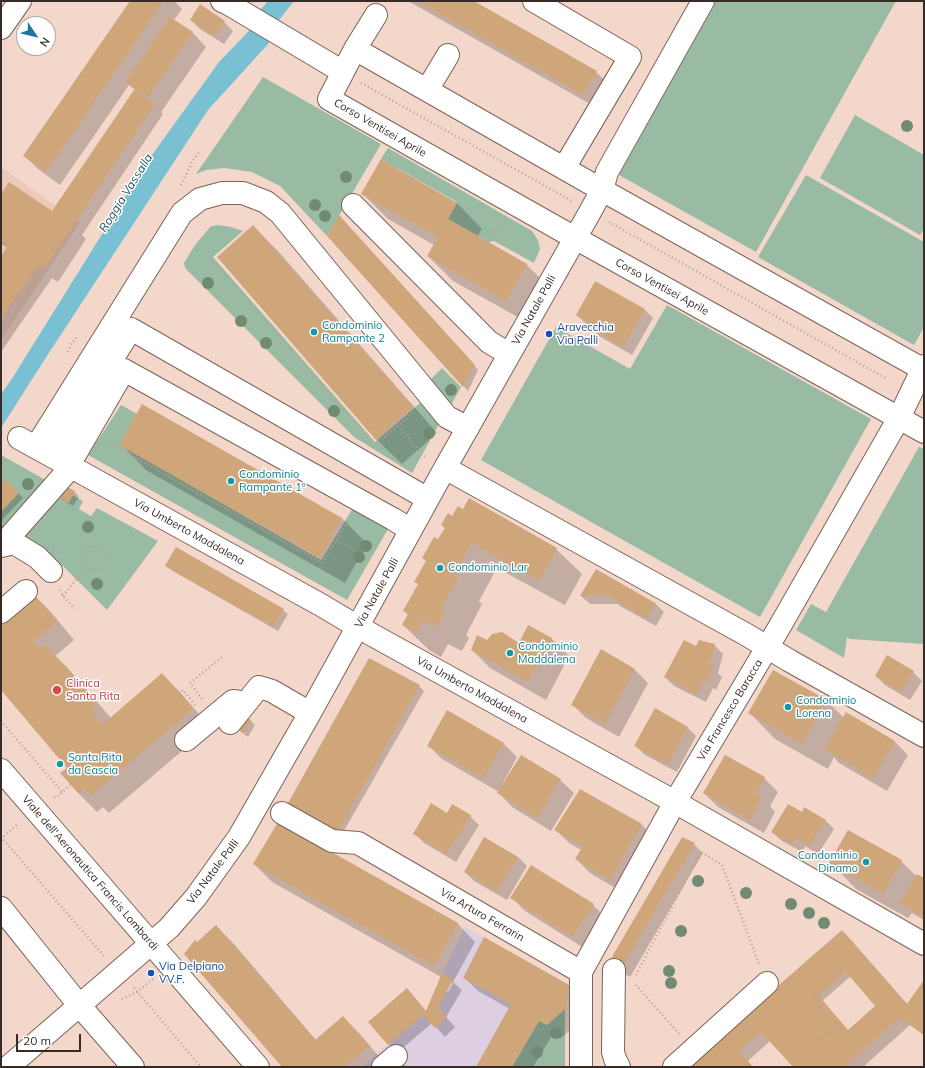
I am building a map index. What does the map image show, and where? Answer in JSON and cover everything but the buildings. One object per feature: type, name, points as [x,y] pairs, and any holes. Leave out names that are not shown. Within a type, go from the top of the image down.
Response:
[{"type":"street","points":[[1,28],[20,1]]},
{"type":"street","points":[[222,1],[343,72]]},
{"type":"street","points":[[534,1],[630,57],[564,168]]},
{"type":"street","name":"Via Natale Palli","points":[[8,1067],[79,1005],[113,966],[151,944],[169,928],[196,898],[239,837],[310,713],[428,499],[438,464],[468,428],[602,190],[607,172],[703,1]]},
{"type":"street","name":"Corso Ventisei Aprile","points":[[376,15],[355,49],[329,99],[924,432]]},
{"type":"street","points":[[355,49],[602,190],[923,368]]},
{"type":"street","points":[[427,90],[448,55]]},
{"type":"street","points":[[3,545],[12,534],[49,455],[182,213],[200,199],[222,193],[243,192],[266,202],[280,213],[447,417],[468,428]]},
{"type":"street","points":[[353,205],[489,342],[509,354]]},
{"type":"street","points":[[49,455],[131,329],[428,499]]},
{"type":"street","name":"Via Francesco Baracca","points":[[581,1067],[581,972],[675,802],[780,626],[899,418],[923,368]]},
{"type":"street","points":[[49,455],[76,453],[124,370],[411,530]]},
{"type":"street","name":"Via Umberto Maddalena","points":[[49,455],[321,604],[358,627],[675,802],[924,944]]},
{"type":"street","points":[[438,464],[747,635],[767,648],[924,736]]},
{"type":"street","points":[[3,545],[14,544],[37,558],[51,571]]},
{"type":"street","points":[[1,612],[26,591]]},
{"type":"street","points":[[230,723],[259,687],[272,691],[310,713]]},
{"type":"street","points":[[186,740],[233,701],[246,702]]},
{"type":"street","name":"Viale dell'Aeronautica Francis Lombardi","points":[[1,770],[258,1067]]},
{"type":"street","name":"Via Arturo Ferrarin","points":[[282,813],[332,841],[358,843],[581,972]]},
{"type":"street","points":[[1,908],[79,1005],[133,1067]]},
{"type":"street","points":[[614,970],[613,1052],[619,1067]]},
{"type":"street","points":[[674,1067],[767,983]]},
{"type":"path","points":[[343,72],[572,201]]},
{"type":"path","points":[[488,242],[502,218]]},
{"type":"path","points":[[604,220],[887,379]]},
{"type":"path","points":[[211,259],[370,440]]},
{"type":"path","points":[[375,446],[419,408]]},
{"type":"path","points":[[398,426],[424,456],[438,464]]},
{"type":"path","points":[[105,440],[322,563],[353,514]]},
{"type":"path","points":[[337,540],[374,561]]},
{"type":"path","points":[[94,547],[104,551],[106,555],[105,562],[101,568],[93,570],[86,567],[83,560],[86,550],[94,547]]},
{"type":"path","points":[[63,596],[86,567]]},
{"type":"path","points":[[203,700],[190,683],[222,657]]},
{"type":"path","points":[[179,694],[183,690],[196,706]]},
{"type":"path","points":[[1,721],[62,792]]},
{"type":"path","points":[[51,796],[57,797],[70,785]]},
{"type":"path","points":[[20,823],[1,838],[113,966]]},
{"type":"path","points":[[693,1050],[633,982],[701,852],[722,865],[767,983]]},
{"type":"path","points":[[841,971],[812,997],[843,1031]]},
{"type":"path","points":[[117,1001],[137,992],[153,978]]},
{"type":"path","points":[[133,987],[201,1067]]},
{"type":"path","points":[[848,1067],[901,1021]]},
{"type":"path","points":[[819,1040],[837,1024]]},
{"type":"shaded area","points":[[1,167],[80,223],[1,340]]},
{"type":"shaded area","points":[[465,927],[569,985],[565,1009],[565,1067],[361,1067],[426,1011],[442,973]]},
{"type":"green space","points":[[715,1],[896,1],[756,252],[619,175]]},
{"type":"green space","points":[[263,77],[381,144],[327,236],[280,186],[252,172],[224,168],[206,170],[196,174]]},
{"type":"green space","points":[[855,115],[924,155],[924,229],[920,235],[820,178]]},
{"type":"green space","points":[[388,148],[532,231],[538,240],[540,249],[534,263],[494,241],[488,242],[448,219],[457,202],[381,159]]},
{"type":"green space","points":[[806,175],[924,242],[924,327],[914,345],[758,257]]},
{"type":"green space","points":[[218,225],[243,231],[213,257],[375,442],[420,403],[439,424],[412,473],[354,437],[185,268],[184,263],[195,245],[211,226]]},
{"type":"green space","points":[[667,305],[871,419],[760,617],[481,460],[556,327],[630,369]]},
{"type":"green space","points":[[442,368],[461,387],[451,405],[430,380]]},
{"type":"green space","points":[[121,405],[137,414],[120,445],[321,560],[353,508],[388,529],[347,600],[88,455]]},
{"type":"green space","points":[[919,447],[924,449],[924,644],[850,639],[847,637],[844,658],[796,630],[811,604],[826,612]]},
{"type":"green space","points":[[1,455],[83,501],[79,509],[91,516],[97,508],[158,541],[107,610],[60,563],[42,551],[1,538]]},
{"type":"green space","points":[[565,1009],[565,1067],[512,1067],[539,1021],[547,1025]]},
{"type":"water","points":[[268,1],[294,1],[279,20],[269,43],[208,110],[1,428],[1,394],[147,162],[219,62],[248,32],[261,9]]},
{"type":"place","name":"Condominio Rampante 2","points":[[314,332]]},
{"type":"place","name":"Aravecchia Via Palli","points":[[549,334]]},
{"type":"place","name":"Condominio Rampante 1º","points":[[231,481]]},
{"type":"place","name":"Condominio Lar","points":[[440,568]]},
{"type":"place","name":"Condominio Maddalena","points":[[510,653]]},
{"type":"place","name":"Clinica Santa Rita","points":[[57,690]]},
{"type":"place","name":"Condominio Lorena","points":[[788,707]]},
{"type":"place","name":"Santa Rita da Cascia","points":[[60,764]]},
{"type":"place","name":"Condominio Dinamo","points":[[866,862]]},
{"type":"place","name":"Via Delpiano VV.F.","points":[[151,973]]},
{"type":"water label","name":"Roggia Vassalla","points":[[126,193]]}]
